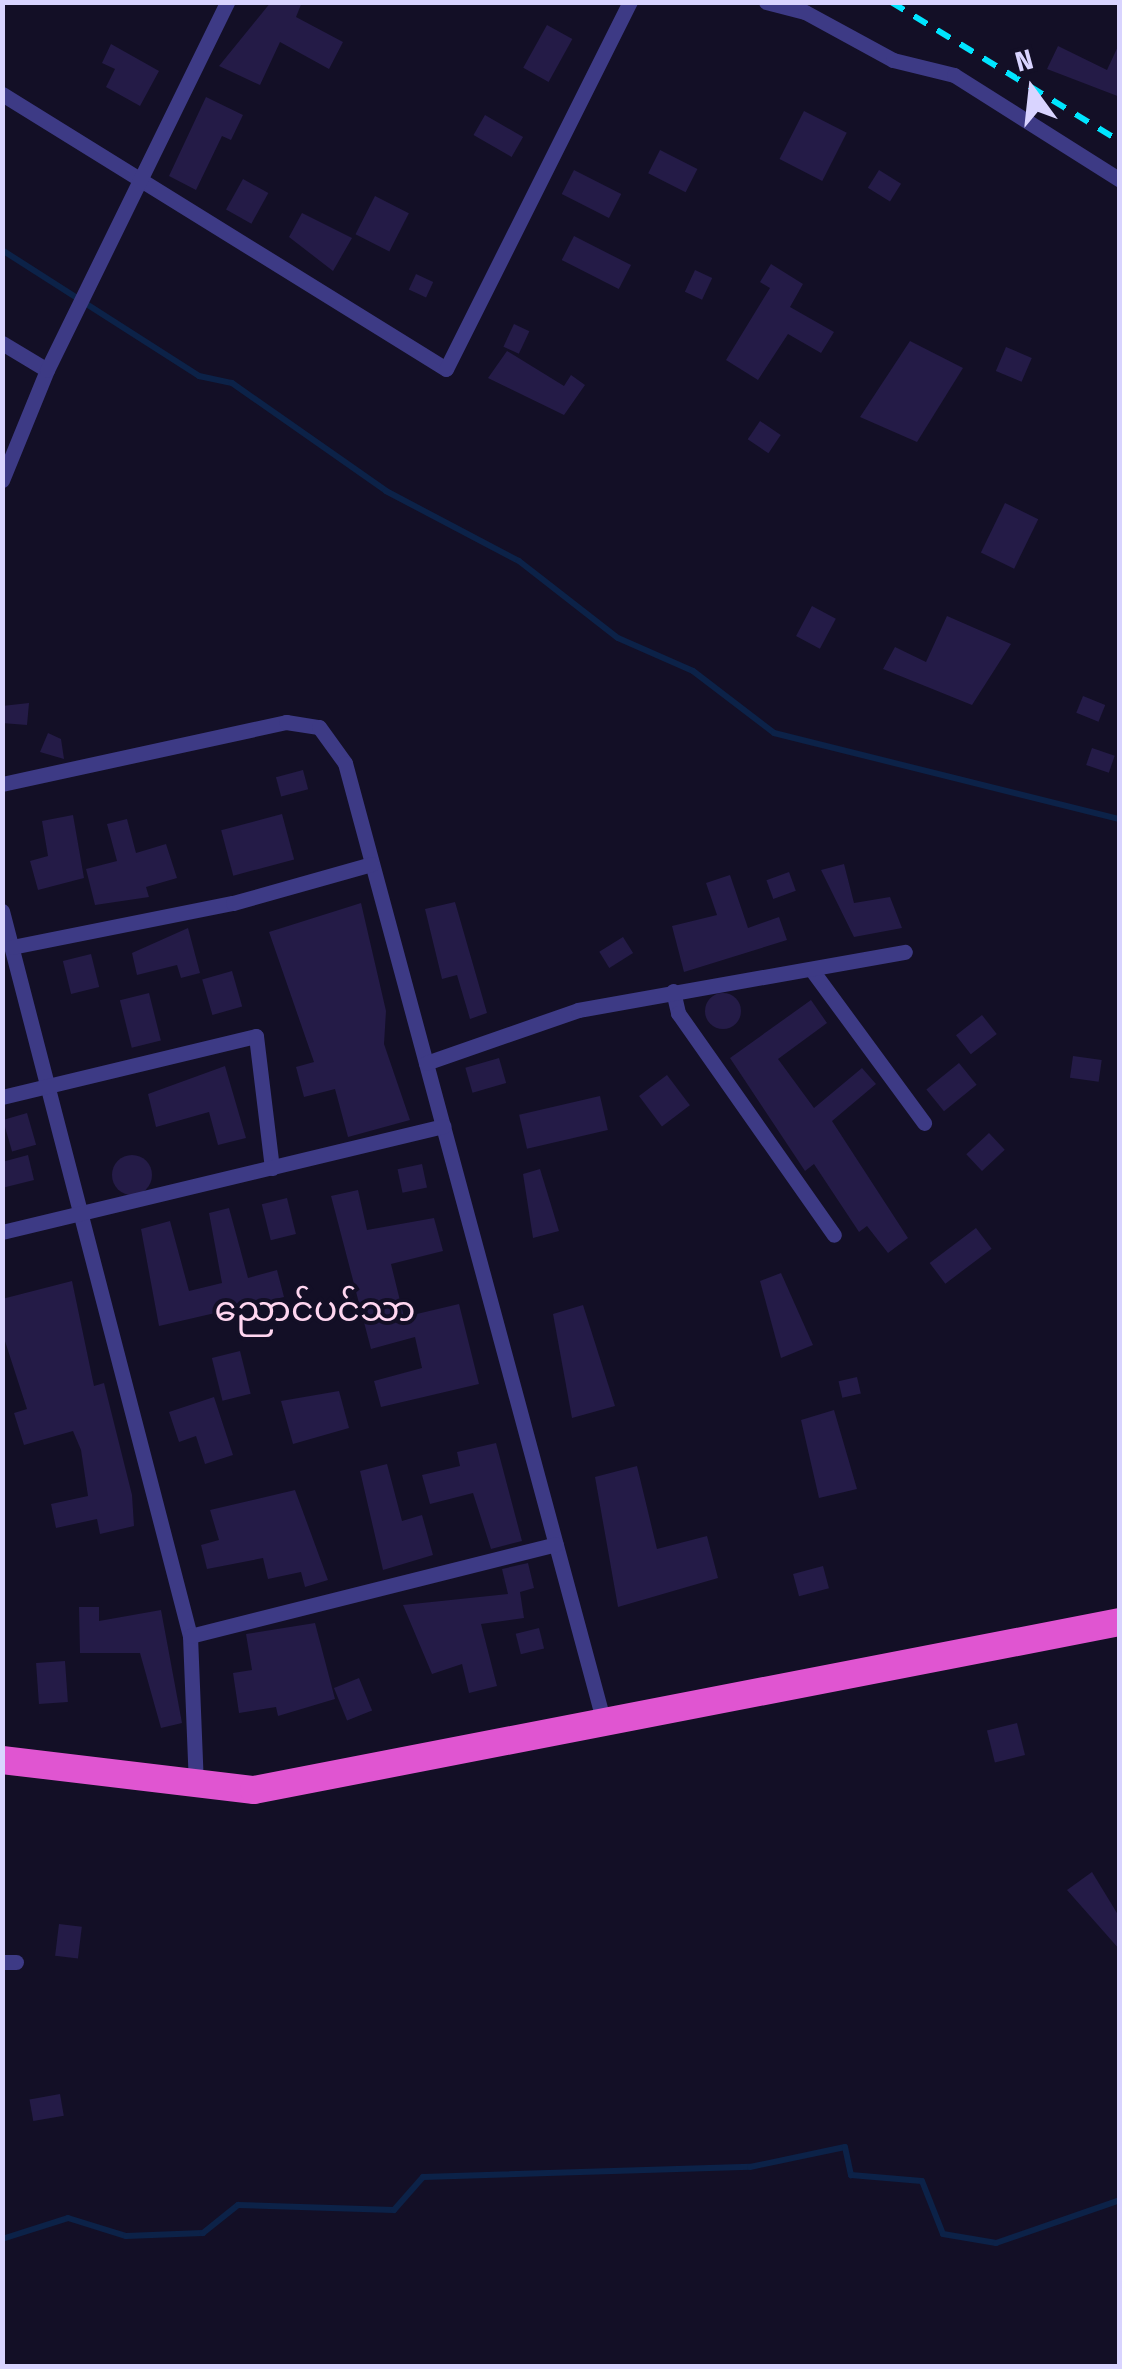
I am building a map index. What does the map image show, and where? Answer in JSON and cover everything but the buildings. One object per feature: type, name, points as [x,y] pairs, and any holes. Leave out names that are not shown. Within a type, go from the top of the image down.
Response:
[{"type":"highway","points":[[2,1760],[254,1790],[1120,1622]]},
{"type":"street","points":[[2,480],[48,370],[227,2]]},
{"type":"street","points":[[2,94],[139,184],[446,370],[630,2]]},
{"type":"street","points":[[766,2],[805,12],[893,60],[954,75],[1120,180]]},
{"type":"street","points":[[2,343],[48,370]]},
{"type":"street","points":[[2,784],[286,722],[319,727],[345,763],[604,1723]]},
{"type":"street","points":[[12,947],[372,864]]},
{"type":"street","points":[[2,911],[190,1636],[196,1783]]},
{"type":"street","points":[[426,1063],[578,1010],[672,991],[814,973],[905,952]]},
{"type":"street","points":[[814,973],[924,1123]]},
{"type":"street","points":[[672,991],[678,1013],[834,1235]]},
{"type":"street","points":[[2,1097],[256,1036],[272,1168]]},
{"type":"street","points":[[2,1232],[444,1126]]},
{"type":"street","points":[[190,1636],[556,1544]]},
{"type":"waterway","points":[[2,250],[199,376],[232,383],[386,491],[519,561],[618,638],[693,671],[774,733],[1120,819]]},
{"type":"waterway","points":[[2,2239],[68,2218],[126,2236],[203,2233],[238,2205],[394,2210],[423,2177],[750,2167],[845,2147],[851,2175],[922,2181],[943,2234],[996,2243],[1120,2200]]},
{"type":"railway","points":[[891,2],[1120,141]]},
{"type":"district","name":"ညောင်ပင်သာ","points":[[315,1309]]}]
